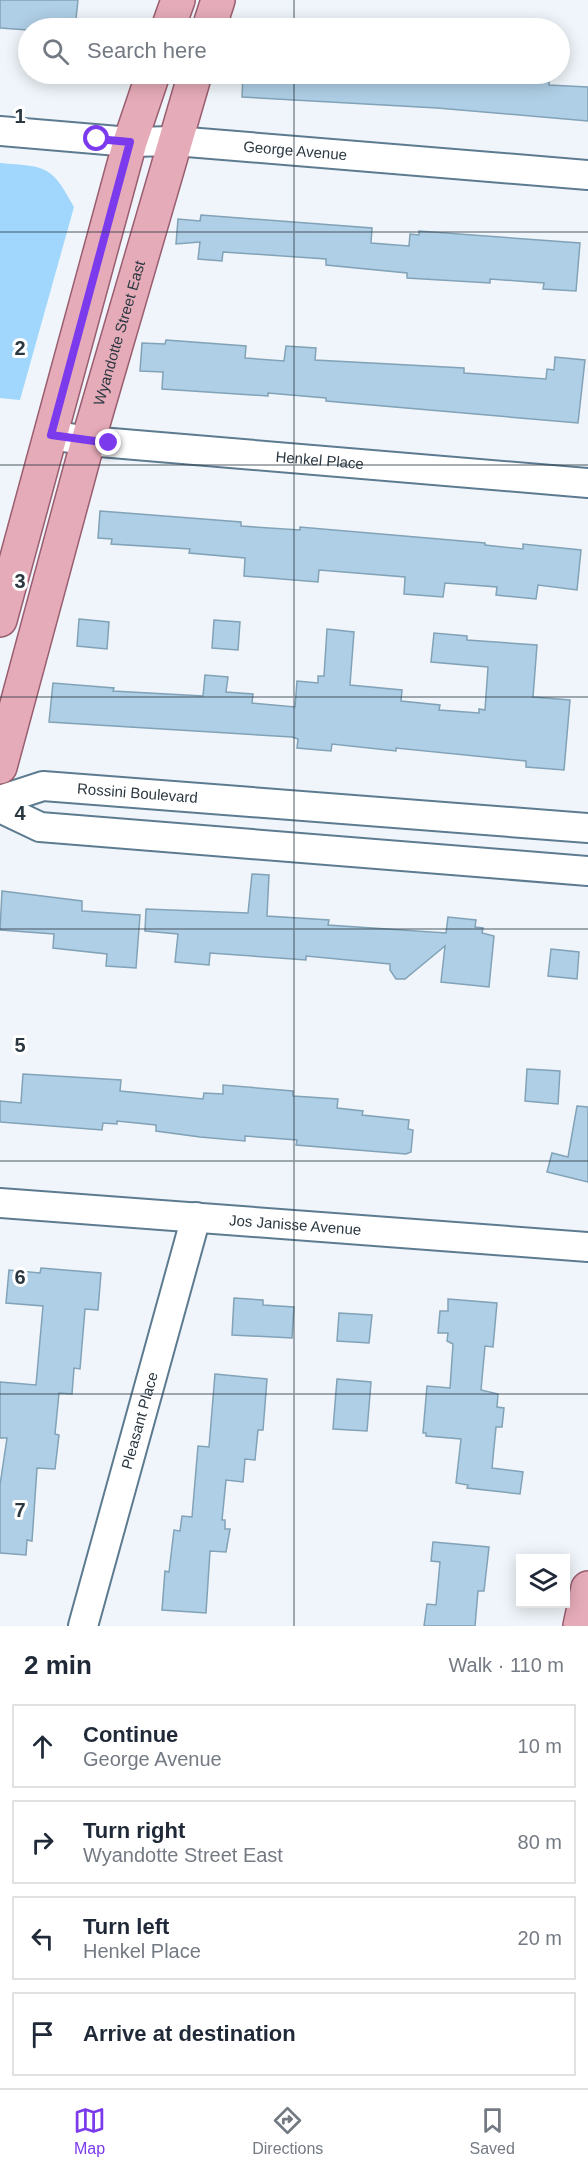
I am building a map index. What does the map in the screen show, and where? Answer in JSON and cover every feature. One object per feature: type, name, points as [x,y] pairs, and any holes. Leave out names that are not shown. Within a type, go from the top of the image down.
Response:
[{"type":"main road","points":[[172,18],[178,0]]},
{"type":"main road","points":[[212,18],[218,0]]},
{"type":"main road","points":[[0,620],[130,142],[150,84]]},
{"type":"main road","name":"Wyandotte Street East","points":[[0,767],[88,441],[192,84]]},
{"type":"main road","points":[[580,1626],[588,1587]]},
{"type":"street","name":"George Avenue","points":[[0,131],[130,142],[175,141],[588,175]]},
{"type":"street","name":"Henkel Place","points":[[51,435],[88,441],[588,483]]},
{"type":"street","name":"Rossini Boulevard","points":[[0,800],[43,786],[588,828]]},
{"type":"street","points":[[273,846],[277,805]]},
{"type":"street","points":[[0,808],[40,827],[588,871]]},
{"type":"street","points":[[513,864],[516,822]]},
{"type":"street","name":"Jos Janisse Avenue","points":[[0,1203],[588,1247]]},
{"type":"street","name":"Pleasant Place","points":[[83,1626],[196,1217]]},
{"type":"shaded area","points":[[0,163],[46,170],[53,175],[74,207],[20,400],[0,398]]},
{"type":"building","points":[[0,0],[78,0],[76,18],[18,18],[18,29],[0,28]]},
{"type":"building","points":[[243,84],[549,84],[588,87],[588,121],[437,108],[242,97]]},
{"type":"building","points":[[201,215],[372,228],[371,243],[409,246],[410,234],[419,235],[419,231],[580,243],[576,291],[543,289],[544,283],[490,279],[490,283],[407,278],[407,273],[326,265],[326,259],[223,252],[222,261],[198,259],[200,242],[176,244],[178,219],[200,221]]},
{"type":"building","points":[[166,340],[246,346],[245,358],[284,361],[286,346],[316,348],[315,360],[464,368],[464,373],[546,379],[547,369],[554,370],[555,357],[585,360],[578,423],[326,401],[326,398],[268,393],[268,396],[162,389],[163,372],[140,371],[142,343],[165,344]]},
{"type":"building","points":[[100,511],[241,522],[241,526],[300,530],[300,527],[485,543],[485,545],[523,549],[523,544],[581,550],[577,590],[538,585],[536,599],[496,595],[497,587],[445,583],[443,597],[404,594],[405,577],[319,570],[318,582],[244,576],[245,558],[189,553],[190,549],[111,544],[112,539],[98,538]]},
{"type":"building","points":[[79,619],[109,622],[107,649],[77,646]]},
{"type":"building","points":[[214,620],[240,622],[238,650],[212,648]]},
{"type":"building","points":[[327,629],[354,632],[350,685],[402,690],[401,701],[440,705],[439,710],[479,713],[479,709],[485,710],[488,667],[431,662],[434,633],[467,636],[467,640],[537,645],[533,697],[570,700],[564,770],[526,767],[526,761],[396,748],[396,751],[332,744],[331,751],[297,748],[298,739],[292,737],[49,722],[53,683],[114,688],[113,691],[203,696],[205,675],[228,677],[226,692],[253,694],[252,703],[295,707],[297,681],[318,683],[318,676],[324,676]]},
{"type":"building","points":[[252,874],[269,875],[267,916],[329,920],[328,925],[446,933],[448,917],[476,920],[475,927],[483,928],[482,933],[494,936],[489,987],[441,982],[445,946],[405,979],[396,979],[390,970],[390,964],[306,956],[306,960],[210,953],[209,965],[175,962],[178,934],[145,931],[146,909],[248,913]]},
{"type":"building","points":[[2,891],[82,901],[82,911],[140,915],[136,968],[106,966],[107,954],[53,948],[54,934],[0,930]]},
{"type":"building","points":[[551,949],[579,952],[577,979],[548,976]]},
{"type":"building","points":[[527,1069],[560,1071],[558,1104],[525,1101]]},
{"type":"building","points":[[23,1074],[121,1080],[120,1091],[203,1099],[204,1093],[223,1094],[223,1085],[293,1091],[293,1096],[338,1099],[337,1108],[363,1111],[362,1115],[409,1120],[408,1129],[413,1130],[411,1152],[406,1154],[296,1145],[297,1140],[245,1136],[245,1141],[200,1137],[156,1131],[156,1125],[117,1121],[117,1124],[103,1123],[102,1130],[0,1122],[0,1101],[21,1103]]},
{"type":"building","points":[[577,1106],[588,1107],[588,1182],[547,1172],[552,1153],[568,1157]]},
{"type":"building","points":[[41,1268],[101,1273],[98,1310],[85,1309],[80,1369],[74,1368],[72,1394],[59,1393],[55,1434],[59,1435],[55,1469],[37,1468],[32,1541],[27,1540],[26,1555],[0,1553],[0,1485],[7,1438],[0,1438],[0,1382],[36,1385],[43,1306],[6,1303],[9,1270],[40,1273]]},
{"type":"building","points":[[234,1298],[263,1300],[263,1305],[294,1307],[292,1338],[232,1335]]},
{"type":"building","points":[[448,1299],[497,1303],[493,1347],[485,1346],[481,1390],[498,1394],[497,1407],[504,1408],[502,1427],[496,1427],[492,1468],[523,1472],[520,1494],[467,1488],[468,1485],[456,1483],[461,1439],[426,1436],[426,1433],[423,1433],[427,1386],[450,1388],[453,1344],[447,1341],[448,1333],[438,1333],[440,1311],[448,1311]]},
{"type":"building","points":[[339,1313],[372,1315],[369,1343],[337,1341]]},
{"type":"building","points":[[215,1374],[267,1379],[263,1430],[258,1430],[255,1460],[245,1459],[243,1482],[226,1480],[222,1520],[225,1520],[225,1529],[230,1529],[226,1552],[210,1551],[206,1613],[162,1610],[165,1571],[169,1572],[174,1530],[180,1531],[182,1516],[192,1517],[198,1446],[209,1447]]},
{"type":"building","points":[[337,1379],[371,1382],[367,1431],[333,1429]]},
{"type":"building","points":[[433,1542],[489,1547],[484,1591],[478,1591],[475,1626],[424,1626],[427,1604],[436,1605],[440,1562],[431,1561]]},
{"type":"route","points":[[97,139],[130,142],[51,435],[109,443]]}]
